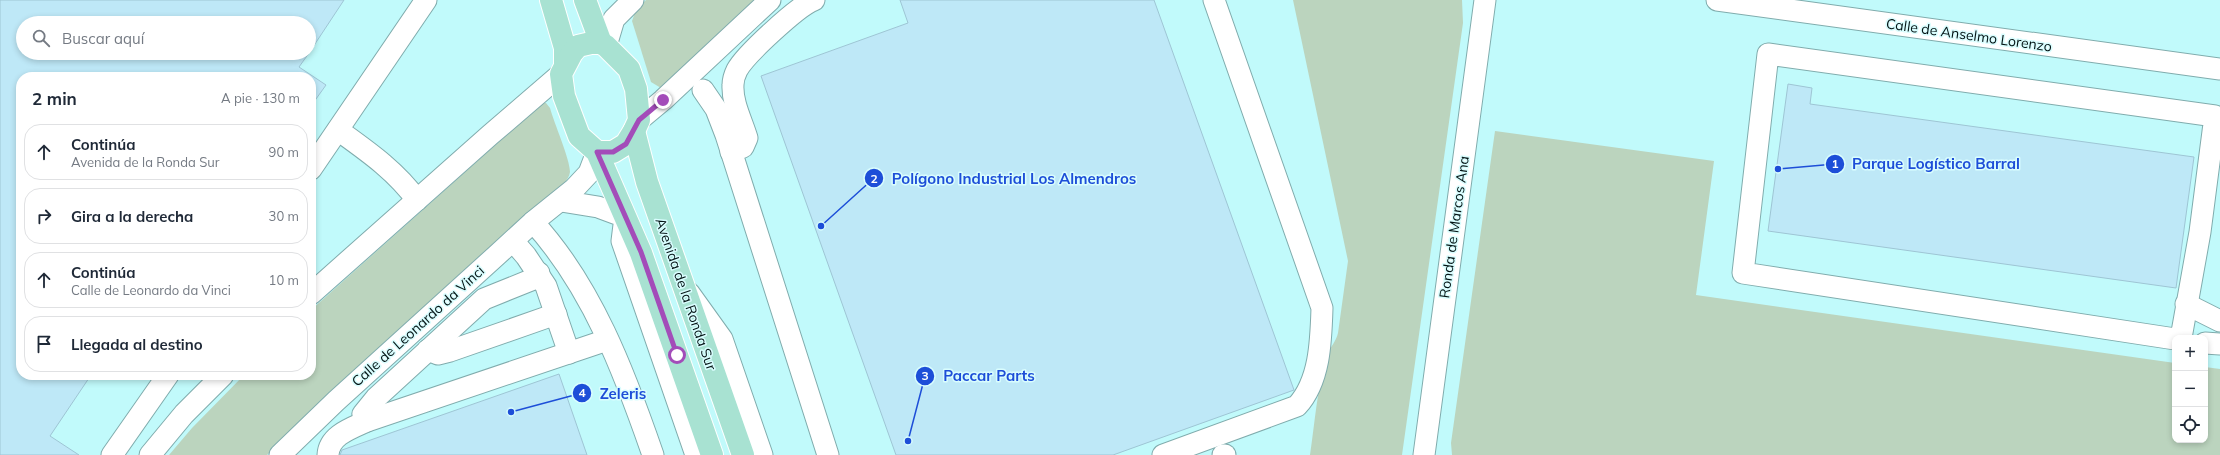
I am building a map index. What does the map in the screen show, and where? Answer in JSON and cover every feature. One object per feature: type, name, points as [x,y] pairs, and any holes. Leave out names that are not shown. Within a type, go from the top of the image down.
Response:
[{"type":"main road","points":[[551,0],[565,48],[563,69],[564,96],[578,136],[597,152],[613,152],[626,144],[637,125],[636,89],[629,69],[603,45],[585,0]]},
{"type":"main road","points":[[563,69],[578,46],[591,43],[603,45]]},
{"type":"main road","name":"Avenida de la Ronda Sur","points":[[637,125],[647,182],[743,455]]},
{"type":"main road","name":"Avenida de la Ronda Sur","points":[[597,152],[641,252],[712,455]]},
{"type":"street","points":[[316,162],[426,0]]},
{"type":"street","points":[[603,45],[614,19],[633,0]]},
{"type":"street","points":[[637,125],[770,0]]},
{"type":"street","points":[[731,152],[743,147],[747,138],[734,100],[733,84],[736,71],[746,58],[796,12],[814,0]]},
{"type":"street","points":[[1163,455],[1297,406],[1306,396],[1321,347],[1322,308],[1214,0]]},
{"type":"street","name":"Ronda de Marcos Ana","points":[[1424,455],[1485,0]]},
{"type":"street","name":"Calle de Anselmo Lorenzo","points":[[1717,0],[2220,69]]},
{"type":"street","points":[[2172,339],[1743,273],[1768,54],[2215,116],[2200,232],[2181,335]]},
{"type":"street","points":[[316,290],[563,69]]},
{"type":"street","points":[[703,90],[716,109],[731,152],[828,455]]},
{"type":"street","points":[[338,130],[381,160],[405,184],[417,200]]},
{"type":"street","name":"Calle de Leonardo da Vinci","points":[[280,455],[336,400],[533,222],[561,202],[588,173],[597,152]]},
{"type":"street","points":[[561,202],[598,207],[625,217],[622,241],[696,455]]},
{"type":"street","points":[[533,222],[547,237],[581,284],[630,386],[653,455]]},
{"type":"street","points":[[513,241],[539,273],[546,286],[569,353]]},
{"type":"street","points":[[367,421],[363,414],[368,407],[484,299],[531,280],[539,273]]},
{"type":"street","points":[[684,285],[722,339],[762,455]]},
{"type":"street","points":[[2186,304],[2220,320]]},
{"type":"street","points":[[428,350],[438,354],[450,351],[556,314]]},
{"type":"street","points":[[328,455],[328,449],[333,441],[344,432],[367,421],[607,340]]},
{"type":"street","points":[[2208,343],[2220,344]]},
{"type":"street","points":[[112,455],[164,380]]},
{"type":"street","points":[[150,455],[184,414],[218,380]]},
{"type":"shaded area","points":[[0,0],[2220,0],[2220,455],[0,455]]},
{"type":"green space","points":[[646,0],[757,0],[661,88],[651,82],[632,21],[636,10]]},
{"type":"green space","points":[[1293,0],[1462,0],[1463,23],[1402,455],[1310,455],[1324,367],[1327,355],[1338,333],[1348,261]]},
{"type":"green space","points":[[542,103],[546,103],[550,108],[569,166],[570,172],[564,183],[490,247],[337,387],[267,455],[169,455],[192,428],[239,380],[316,380],[316,306]]},
{"type":"green space","points":[[1495,131],[1714,161],[1696,295],[2172,363],[2172,443],[2208,443],[2208,367],[2220,369],[2220,455],[1452,455],[1451,443]]},
{"type":"building","points":[[0,0],[344,0],[316,42],[316,16],[16,16],[16,60],[304,60],[299,67],[306,72],[16,72],[16,380],[88,380],[50,436],[79,455],[0,455]]},
{"type":"building","points":[[900,0],[1154,0],[1294,390],[1113,455],[896,455],[761,76],[908,23]]},
{"type":"building","points":[[316,78],[326,85],[316,99]]},
{"type":"building","points":[[1788,84],[1812,88],[1810,104],[2194,157],[2176,288],[1768,231]]},
{"type":"building","points":[[559,374],[587,455],[340,455],[342,450]]},
{"type":"place","name":"Parque Logístico Barral","points":[[1778,169]]},
{"type":"place","name":"Polígono Industrial Los Almendros","points":[[821,226]]},
{"type":"place","name":"Zeleris","points":[[511,412]]},
{"type":"place","name":"Paccar Parts","points":[[908,441]]},
{"type":"route","points":[[663,100],[639,120],[626,144],[613,152],[597,152],[641,252],[677,355]]}]
